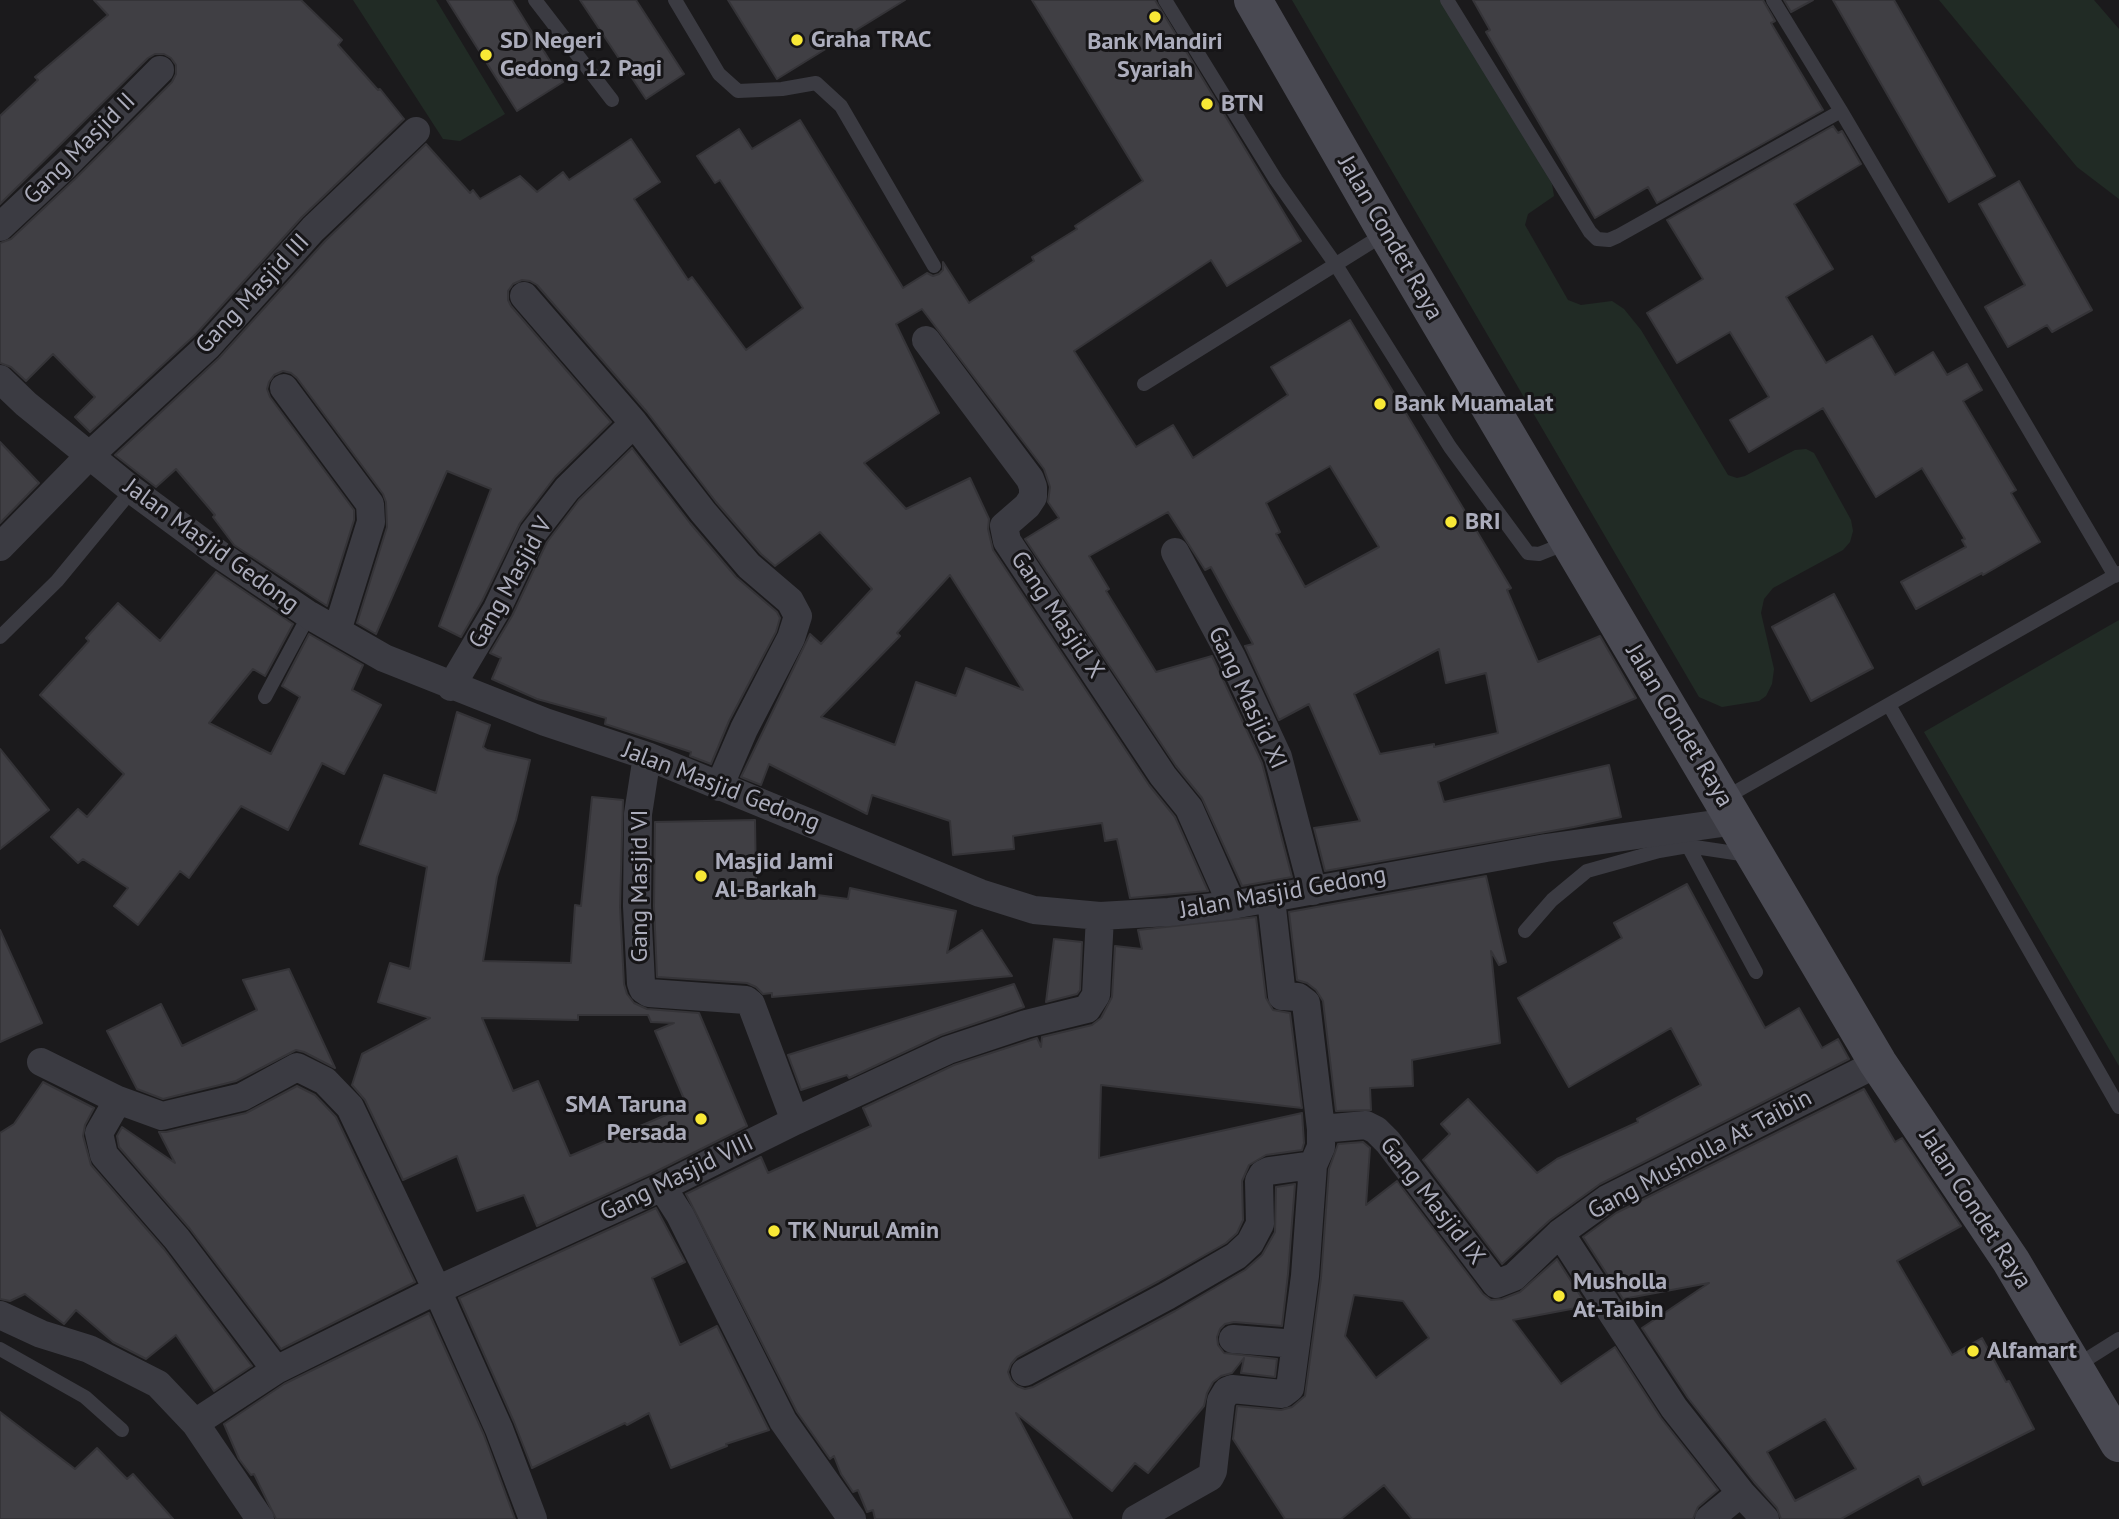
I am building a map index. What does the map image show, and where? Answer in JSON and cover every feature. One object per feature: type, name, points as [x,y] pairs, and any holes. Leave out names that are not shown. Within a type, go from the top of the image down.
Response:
[{"type":"street","name":"Jalan Condet Raya","points":[[1253,0],[1387,233],[1878,1063],[2011,1261],[2119,1443]]},
{"type":"street","name":"Gang Masjid II","points":[[0,227],[160,70]]},
{"type":"street","name":"Gang Masjid III","points":[[0,547],[89,456],[208,346],[313,229],[416,131]]},
{"type":"street","points":[[524,296],[634,423],[749,566],[790,601],[798,616],[791,638],[744,729],[719,787]]},
{"type":"street","name":"Gang Masjid X","points":[[926,340],[1030,479],[1033,497],[1027,506],[1004,526],[1007,541],[1163,776],[1189,808],[1232,905]]},
{"type":"street","name":"Jalan Masjid Gedong","points":[[0,379],[89,456],[220,555],[309,615],[384,658],[545,722],[647,756],[980,893],[1034,910],[1100,916],[1232,905],[1532,850],[1729,810]]},
{"type":"street","points":[[284,388],[370,504],[371,522],[337,631]]},
{"type":"street","name":"Gang Masjid V","points":[[452,687],[497,609],[533,533],[567,489],[634,423]]},
{"type":"street","name":"Gang Masjid XI","points":[[1175,552],[1232,658],[1278,757],[1313,891]]},
{"type":"street","name":"Gang Masjid VI","points":[[647,756],[638,814],[637,906],[643,989],[649,993],[746,1000],[751,1004],[795,1121]]},
{"type":"street","points":[[1136,1519],[1210,1476],[1213,1471],[1223,1395],[1232,1389],[1285,1393],[1290,1388],[1305,1276],[1313,1165],[1321,1147],[1321,1129],[1306,1003],[1298,998],[1282,996],[1271,899]]},
{"type":"street","name":"Gang Masjid VIII","points":[[195,1423],[276,1370],[437,1290],[662,1187],[795,1121],[948,1050],[1026,1024],[1087,1009],[1096,995],[1100,916]]},
{"type":"street","points":[[41,1062],[118,1100],[162,1116],[242,1097],[297,1067],[324,1081],[350,1107],[437,1290],[499,1429],[533,1519]]},
{"type":"street","name":"Gang Musholla At Taibin","points":[[1496,1284],[1514,1277],[1560,1233],[1606,1199],[1878,1063]]},
{"type":"street","points":[[118,1100],[99,1133],[104,1155],[177,1239],[276,1370]]},
{"type":"street","name":"Gang Masjid IX","points":[[1321,1129],[1366,1125],[1376,1130],[1496,1284]]},
{"type":"street","points":[[1025,1372],[1236,1256],[1250,1243],[1260,1224],[1259,1181],[1263,1174],[1313,1165]]},
{"type":"street","points":[[662,1187],[680,1215],[783,1421],[852,1519]]},
{"type":"street","points":[[1560,1233],[1674,1408],[1765,1519]]},
{"type":"street","points":[[0,1315],[41,1334],[89,1349],[158,1384],[195,1423],[260,1519]]},
{"type":"street","points":[[1233,1339],[1296,1344]]},
{"type":"street","points":[[1709,1519],[1741,1493]]},
{"type":"lane","points":[[535,0],[612,100]]},
{"type":"lane","points":[[676,0],[719,74],[738,91],[782,89],[816,83],[841,106],[934,266]]},
{"type":"lane","points":[[1165,0],[1276,180],[1336,265],[1450,447],[1528,553],[1539,554],[1570,542]]},
{"type":"lane","points":[[1447,0],[1590,232],[1597,239],[1609,240],[1618,236],[1841,111]]},
{"type":"lane","points":[[1729,810],[1889,705],[2117,574],[1773,0]]},
{"type":"lane","points":[[1144,384],[1387,233]]},
{"type":"lane","points":[[0,638],[57,580],[132,490]]},
{"type":"lane","points":[[265,697],[309,615]]},
{"type":"lane","points":[[1889,705],[2119,1107]]},
{"type":"lane","points":[[1525,931],[1552,900],[1587,871],[1688,846],[1756,856]]},
{"type":"lane","points":[[1688,846],[1756,972]]},
{"type":"lane","points":[[2076,1367],[2119,1339]]},
{"type":"lane","points":[[0,1349],[85,1397],[122,1430]]},
{"type":"shaded area","points":[[353,0],[436,0],[505,114],[460,141],[443,139]]},
{"type":"shaded area","points":[[1292,0],[1445,0],[1552,184],[1554,196],[1528,214],[1525,225],[1568,300],[1581,305],[1612,301],[1624,309],[1641,330],[1728,475],[1737,478],[1745,476],[1795,450],[1806,449],[1814,453],[1851,520],[1853,531],[1850,542],[1843,550],[1773,588],[1764,599],[1761,613],[1774,669],[1772,684],[1766,696],[1759,701],[1722,707],[1699,697]]},
{"type":"shaded area","points":[[1939,0],[2094,0],[2119,29],[2119,199],[2077,167]]},
{"type":"shaded area","points":[[2119,620],[2119,1066],[1924,732]]},
{"type":"building","points":[[94,0],[301,0],[342,40],[338,45],[404,119],[302,217],[196,334],[90,432],[75,417],[95,397],[53,354],[26,381],[11,367],[0,363],[0,243],[11,239],[172,82],[176,65],[164,54],[155,54],[148,58],[0,204],[0,116],[38,80],[35,77],[108,15]]},
{"type":"building","points":[[447,0],[512,0],[563,82],[517,111]]},
{"type":"building","points":[[580,0],[636,0],[684,74],[646,99]]},
{"type":"building","name":"Graha TRAC","points":[[728,0],[905,0],[777,79]]},
{"type":"building","points":[[1032,0],[1155,0],[1301,241],[1227,286],[1211,260],[1074,351],[1136,447],[1173,425],[1193,458],[1288,395],[1271,367],[1350,320],[1511,588],[1507,590],[1538,662],[1600,636],[1636,698],[1438,782],[1444,802],[1609,765],[1621,817],[1325,871],[1314,828],[1360,821],[1309,704],[1279,720],[1245,646],[1253,644],[1211,567],[1205,570],[1168,512],[1089,556],[1109,589],[1106,591],[1156,672],[1212,656],[1262,763],[1292,877],[1242,886],[1202,798],[1176,766],[1025,539],[1059,518],[1048,502],[1050,487],[1044,469],[922,309],[896,324],[939,413],[864,463],[906,509],[970,478],[989,519],[988,529],[993,550],[1149,785],[1175,817],[1208,891],[1130,898],[1117,839],[1105,841],[1102,823],[1013,836],[1014,849],[953,855],[950,821],[872,795],[867,814],[769,764],[761,785],[741,777],[810,634],[821,644],[872,589],[820,532],[775,566],[761,554],[716,502],[647,412],[537,285],[530,281],[522,280],[513,284],[508,291],[511,306],[611,422],[555,477],[520,523],[482,601],[461,637],[439,626],[491,489],[447,471],[376,634],[357,623],[387,527],[386,502],[383,494],[291,373],[283,371],[274,375],[267,389],[270,397],[354,510],[354,520],[327,606],[234,545],[213,517],[215,515],[176,469],[156,487],[115,455],[219,358],[325,241],[426,144],[470,193],[473,190],[480,199],[520,176],[537,192],[563,172],[569,180],[631,139],[660,182],[634,199],[688,280],[692,277],[746,350],[803,308],[720,180],[715,183],[697,156],[739,129],[752,149],[800,120],[903,288],[927,273],[933,276],[939,274],[943,270],[943,262],[969,303],[1034,261],[1032,257],[1077,229],[1075,226],[1143,181]],"holes":[[[1330,466],[1379,547],[1305,587],[1276,534],[1280,532],[1266,503]],[[950,575],[1023,690],[966,668],[956,696],[916,682],[895,745],[821,717],[900,636],[897,633]],[[1439,649],[1446,683],[1486,673],[1498,733],[1434,747],[1434,744],[1380,754],[1354,694]]]},
{"type":"building","points":[[1473,0],[1763,0],[1775,21],[1771,23],[1823,110],[1657,203],[1648,187],[1595,218],[1486,32],[1490,30]]},
{"type":"building","points":[[1784,0],[1813,0],[1791,12]]},
{"type":"building","points":[[1833,0],[1894,0],[1995,176],[1949,202]]},
{"type":"building","points":[[1833,126],[1838,133],[1842,131],[1861,164],[1794,204],[1833,269],[1786,297],[1826,363],[1872,336],[1895,375],[1933,352],[1947,375],[1967,364],[1982,390],[1963,401],[2016,490],[2011,493],[2040,542],[1916,609],[1901,582],[1966,547],[1962,540],[1965,539],[1922,468],[1876,497],[1823,408],[1749,452],[1730,420],[1769,397],[1730,332],[1677,363],[1647,313],[1703,279],[1667,220]]},
{"type":"building","points":[[2019,181],[2092,310],[2052,332],[2047,325],[2008,347],[1985,307],[2025,285],[1979,204]]},
{"type":"building","points":[[0,442],[39,483],[0,523]]},
{"type":"building","points":[[632,448],[736,577],[777,612],[780,618],[776,632],[729,721],[711,764],[690,756],[691,752],[605,724],[606,718],[537,699],[492,679],[501,658],[490,653],[512,616],[547,542],[579,500]]},
{"type":"building","points":[[216,572],[293,624],[265,676],[253,669],[209,723],[271,754],[300,697],[282,686],[309,634],[363,665],[352,690],[381,705],[344,774],[322,763],[288,830],[241,806],[189,878],[180,871],[138,925],[114,906],[128,888],[83,859],[78,863],[51,837],[78,809],[87,817],[124,774],[40,695],[89,641],[86,638],[118,603],[160,641]]},
{"type":"building","points":[[1834,594],[1873,668],[1811,701],[1772,627]]},
{"type":"building","points":[[457,712],[490,725],[483,747],[487,750],[530,760],[516,820],[497,877],[483,961],[571,963],[575,905],[581,906],[592,797],[623,800],[620,907],[624,984],[627,994],[634,1003],[647,1009],[699,1013],[747,1126],[537,1226],[524,1195],[477,1211],[457,1156],[403,1180],[365,1100],[352,1085],[362,1054],[430,1018],[378,1002],[390,963],[410,969],[427,867],[360,844],[384,775],[436,793]],"holes":[[[578,1015],[648,1015],[651,1022],[674,1023],[655,1031],[687,1106],[570,1156],[538,1081],[513,1091],[482,1018],[578,1020]]]},
{"type":"building","points":[[0,749],[49,810],[0,849]]},
{"type":"building","points":[[755,820],[756,887],[848,899],[850,888],[956,911],[947,953],[982,930],[1012,976],[772,997],[772,993],[763,994],[747,983],[657,977],[655,822]]},
{"type":"building","points":[[1486,876],[1506,962],[1499,965],[1491,951],[1500,1043],[1412,1060],[1413,1086],[1370,1088],[1371,1110],[1336,1111],[1323,1001],[1316,990],[1297,980],[1289,912]]},
{"type":"building","points":[[1687,884],[1765,1028],[1799,1008],[1822,1048],[1838,1039],[1849,1059],[1600,1184],[1550,1220],[1502,1264],[1423,1160],[1450,1134],[1441,1124],[1468,1099],[1537,1173],[1557,1159],[1638,1122],[1637,1119],[1701,1085],[1671,1028],[1569,1087],[1518,998],[1622,938],[1614,923]]},
{"type":"building","points":[[1256,917],[1266,998],[1273,1010],[1290,1013],[1302,1108],[1101,1085],[1099,1158],[1302,1113],[1302,1150],[1266,1155],[1249,1165],[1242,1181],[1243,1220],[1237,1233],[1226,1243],[1017,1357],[1008,1372],[1017,1386],[1025,1389],[1033,1387],[1245,1270],[1262,1255],[1275,1232],[1276,1187],[1295,1184],[1282,1326],[1234,1322],[1225,1324],[1217,1337],[1218,1345],[1224,1353],[1277,1359],[1275,1377],[1241,1373],[1244,1358],[1232,1373],[1213,1382],[1204,1406],[1148,1473],[1135,1463],[1112,1491],[1016,1413],[1072,1519],[875,1519],[873,1510],[867,1512],[858,1490],[853,1492],[841,1474],[834,1456],[830,1459],[797,1412],[686,1194],[761,1157],[768,1173],[871,1126],[863,1108],[954,1065],[1037,1038],[1041,1047],[1042,1037],[1092,1025],[1101,1018],[1112,997],[1115,946],[1142,949],[1138,930]]},
{"type":"building","points":[[0,930],[42,1023],[0,1042]]},
{"type":"building","points":[[1054,939],[1082,942],[1080,990],[1077,994],[1046,1002]]},
{"type":"building","points":[[289,969],[335,1068],[296,1050],[236,1081],[163,1099],[137,1089],[107,1031],[161,1004],[182,1046],[257,1010],[243,980]]},
{"type":"building","points":[[1014,984],[1024,1007],[941,1035],[849,1078],[847,1075],[801,1090],[788,1055]]},
{"type":"building","points":[[43,1082],[94,1108],[85,1125],[83,1136],[91,1165],[164,1249],[252,1366],[214,1391],[176,1335],[146,1359],[113,1342],[76,1310],[64,1324],[25,1294],[10,1301],[0,1299],[0,1133],[14,1124]]},
{"type":"building","points":[[297,1086],[315,1095],[336,1117],[415,1282],[281,1349],[190,1229],[119,1147],[117,1136],[122,1127],[175,1163],[159,1132],[246,1113]]},
{"type":"building","points":[[1864,1089],[1895,1142],[1902,1138],[1961,1226],[1897,1261],[1952,1355],[1982,1338],[2006,1382],[2009,1381],[2034,1429],[1923,1485],[1919,1476],[1841,1519],[1781,1519],[1777,1508],[1688,1398],[1642,1328],[1709,1283],[1623,1299],[1583,1237],[1616,1213]],"holes":[[[1825,1419],[1856,1469],[1795,1501],[1767,1452]]]},
{"type":"building","points":[[1363,1142],[1370,1148],[1366,1205],[1397,1181],[1483,1294],[1491,1300],[1520,1292],[1557,1259],[1587,1306],[1513,1320],[1561,1384],[1615,1347],[1661,1418],[1718,1490],[1698,1507],[1693,1519],[1412,1519],[1384,1485],[1341,1519],[1285,1519],[1233,1439],[1237,1406],[1281,1410],[1292,1407],[1305,1396],[1321,1278],[1329,1169],[1338,1144]],"holes":[[[1354,1295],[1403,1301],[1429,1338],[1376,1378],[1345,1336]]]},
{"type":"building","points":[[656,1208],[685,1262],[652,1278],[680,1345],[717,1326],[769,1430],[726,1444],[727,1446],[671,1468],[649,1413],[532,1468],[459,1298]]},
{"type":"building","points":[[429,1313],[484,1435],[515,1519],[276,1519],[254,1474],[251,1475],[239,1459],[224,1424],[284,1384]]},
{"type":"building","points":[[0,1412],[75,1469],[97,1448],[127,1479],[133,1474],[173,1519],[0,1519]]},
{"type":"place","name":"Bank Mandiri Syariah","points":[[1155,17]]},
{"type":"place","name":"Graha TRAC","points":[[797,40]]},
{"type":"place","name":"SD Negeri Gedong 12 Pagi","points":[[486,55]]},
{"type":"place","name":"BTN","points":[[1207,104]]},
{"type":"place","name":"Bank Muamalat","points":[[1380,404]]},
{"type":"place","name":"BRI","points":[[1451,522]]},
{"type":"place","name":"Masjid Jami Al-Barkah","points":[[701,876]]},
{"type":"place","name":"SMA Taruna Persada","points":[[701,1119]]},
{"type":"place","name":"TK Nurul Amin","points":[[774,1231]]},
{"type":"place","name":"Musholla At-Taibin","points":[[1559,1296]]},
{"type":"place","name":"Alfamart","points":[[1973,1351]]}]
